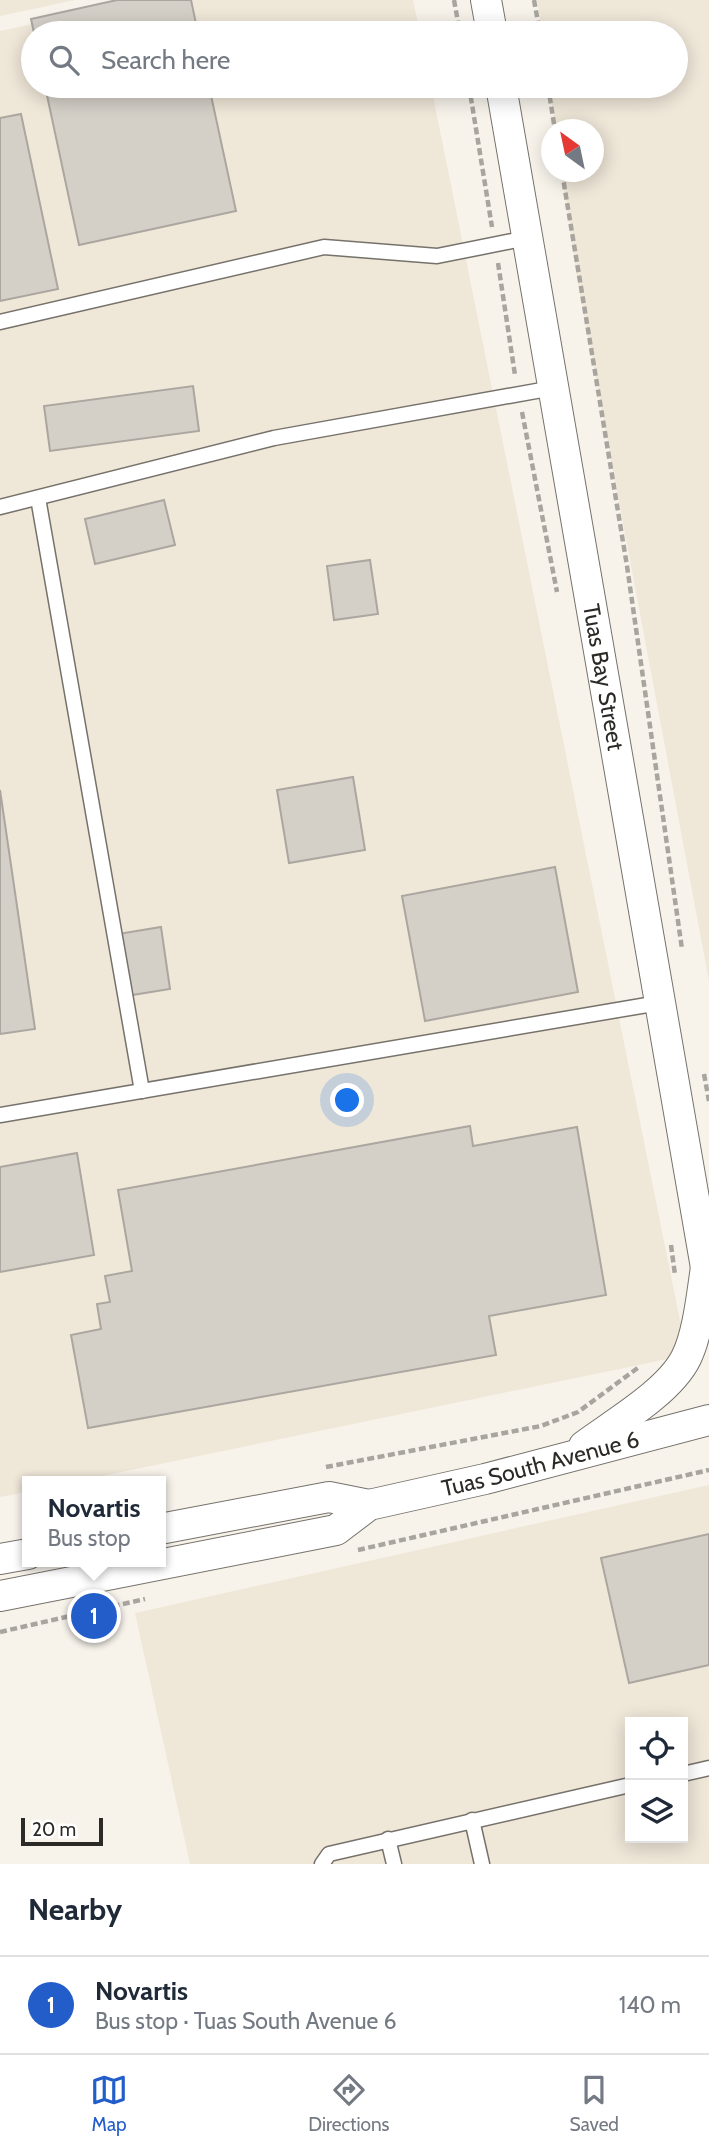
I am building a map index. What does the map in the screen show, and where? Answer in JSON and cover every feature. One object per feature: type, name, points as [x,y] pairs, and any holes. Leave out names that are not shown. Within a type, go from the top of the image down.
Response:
[{"type":"street","points":[[486,0],[490,21]]},
{"type":"street","name":"Tuas Bay Street","points":[[503,98],[708,1275],[688,1355],[679,1370],[656,1395],[572,1455]]},
{"type":"street","name":"Tuas South Avenue 6","points":[[166,1528],[329,1497],[369,1505],[485,1479],[709,1420]]},
{"type":"street","name":"Tuas South Avenue 6","points":[[166,1563],[336,1530],[369,1505]]},
{"type":"street","points":[[0,1559],[22,1555]]},
{"type":"street","name":"Tuas South Avenue 6","points":[[0,1596],[148,1567]]},
{"type":"lane","points":[[0,322],[324,247],[437,256],[527,239]]},
{"type":"lane","points":[[0,507],[274,438],[553,388]]},
{"type":"lane","points":[[38,498],[142,1091]]},
{"type":"lane","points":[[0,1115],[659,1003]]},
{"type":"lane","points":[[688,1773],[709,1768]]},
{"type":"lane","points":[[322,1864],[330,1854],[388,1839],[625,1786]]},
{"type":"lane","points":[[472,1820],[482,1864]]},
{"type":"lane","points":[[388,1839],[394,1864]]},
{"type":"path","points":[[454,0],[458,21]]},
{"type":"path","points":[[534,0],[538,21]]},
{"type":"path","points":[[471,98],[518,395],[558,595]]},
{"type":"path","points":[[550,98],[553,119]]},
{"type":"path","points":[[564,182],[627,566],[683,957]]},
{"type":"path","points":[[702,1063],[709,1101]]},
{"type":"path","points":[[669,1235],[674,1286]]},
{"type":"path","points":[[324,1467],[541,1426],[578,1412],[641,1366]]},
{"type":"shaded area","points":[[0,0],[75,0],[0,16]]},
{"type":"shaded area","points":[[146,0],[413,0],[417,21],[47,21]]},
{"type":"shaded area","points":[[537,0],[709,0],[709,981],[577,278],[563,182],[604,182],[604,119],[554,119],[551,98],[688,98],[688,21],[540,21]]},
{"type":"shaded area","points":[[21,27],[21,98],[433,98],[687,1355],[102,1476],[22,1476],[22,1493],[0,1497],[0,31]]},
{"type":"shaded area","points":[[709,1485],[709,1864],[190,1864],[135,1613]]},
{"type":"building","points":[[117,0],[191,0],[195,21],[31,21]]},
{"type":"building","points":[[48,98],[212,98],[236,211],[79,245]]},
{"type":"building","points":[[21,114],[58,289],[0,301],[0,118]]},
{"type":"building","points":[[193,386],[199,431],[50,451],[44,406]]},
{"type":"building","points":[[164,500],[175,545],[95,564],[85,519]]},
{"type":"building","points":[[370,560],[378,614],[334,620],[327,566]]},
{"type":"building","points":[[353,777],[365,850],[289,863],[277,790]]},
{"type":"building","points":[[0,790],[35,1029],[0,1034]]},
{"type":"building","points":[[555,867],[578,992],[425,1021],[402,896]]},
{"type":"building","points":[[161,927],[170,989],[126,996],[118,934]]},
{"type":"building","points":[[470,1126],[473,1146],[577,1127],[606,1295],[489,1316],[496,1355],[88,1428],[71,1335],[101,1329],[97,1304],[110,1302],[105,1276],[132,1271],[118,1190]]},
{"type":"building","points":[[77,1153],[94,1255],[0,1272],[0,1167]]},
{"type":"building","points":[[709,1534],[709,1665],[629,1683],[601,1558]]},
{"type":"place","name":"Novartis","points":[[94,1616]]}]
